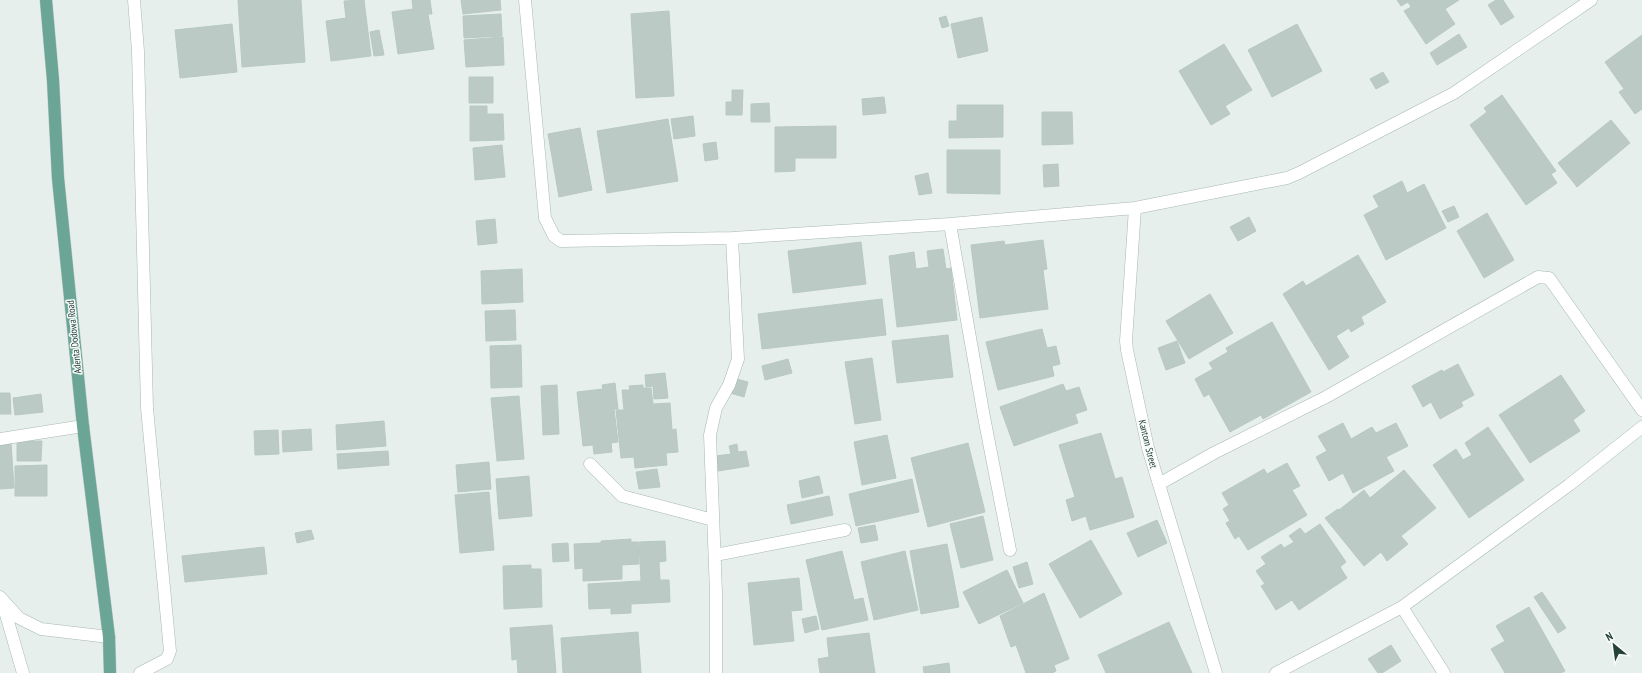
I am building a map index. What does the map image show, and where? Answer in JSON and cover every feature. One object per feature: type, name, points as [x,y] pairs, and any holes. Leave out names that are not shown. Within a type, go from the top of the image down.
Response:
[{"type":"main road","name":"Adenta Dodowa Road","points":[[46,0],[53,80],[58,178],[83,426],[108,637],[110,673]]},
{"type":"street","points":[[134,0],[138,51],[147,408],[170,651],[167,659],[140,673]]},
{"type":"street","points":[[525,0],[545,218],[554,236],[561,241],[732,238],[950,224],[1135,208],[1287,178],[1454,92],[1591,0]]},
{"type":"street","name":"Kantom Street","points":[[1135,208],[1126,341],[1148,448],[1216,673]]},
{"type":"street","points":[[950,224],[984,417],[1010,550]]},
{"type":"street","points":[[716,673],[715,555],[710,435],[716,408],[730,385],[738,359],[732,238]]},
{"type":"street","points":[[1159,484],[1214,453],[1326,397],[1538,277],[1549,278],[1642,410]]},
{"type":"street","points":[[0,439],[83,426]]},
{"type":"street","points":[[1276,673],[1402,608],[1569,486],[1642,427]]},
{"type":"street","points":[[590,464],[622,496],[713,520]]},
{"type":"street","points":[[715,555],[845,530]]},
{"type":"street","points":[[0,597],[18,618],[41,629],[108,637]]},
{"type":"street","points":[[0,597],[23,673]]},
{"type":"street","points":[[1402,608],[1444,673]]},
{"type":"building","points":[[238,0],[301,0],[305,62],[242,67]]},
{"type":"building","points":[[364,0],[371,56],[331,61],[326,21],[346,18],[344,1]]},
{"type":"building","points":[[412,0],[430,0],[432,14],[428,14],[434,49],[398,54],[392,12],[413,9]]},
{"type":"building","points":[[461,0],[500,0],[501,10],[463,14]]},
{"type":"building","points":[[1397,0],[1459,0],[1445,9],[1455,24],[1426,44],[1404,11],[1411,7],[1408,2],[1401,6]]},
{"type":"building","points":[[1496,0],[1503,0],[1514,17],[1501,25],[1488,5]]},
{"type":"building","points":[[669,11],[674,96],[636,98],[631,14]]},
{"type":"building","points":[[501,14],[502,36],[464,38],[463,16]]},
{"type":"building","points":[[946,16],[949,26],[942,28],[939,18]]},
{"type":"building","points":[[982,17],[988,51],[958,58],[951,24]]},
{"type":"building","points":[[232,24],[237,72],[180,78],[175,30]]},
{"type":"building","points":[[1297,24],[1322,71],[1272,97],[1248,50]]},
{"type":"building","points":[[379,30],[384,55],[374,56],[370,32]]},
{"type":"building","points":[[1459,34],[1467,47],[1437,65],[1430,53]]},
{"type":"building","points":[[1642,35],[1642,109],[1635,114],[1619,92],[1624,89],[1605,62]]},
{"type":"building","points":[[503,37],[504,65],[466,67],[464,40]]},
{"type":"building","points":[[1224,44],[1252,90],[1225,106],[1230,114],[1211,125],[1179,71]]},
{"type":"building","points":[[1383,72],[1389,82],[1376,89],[1370,79]]},
{"type":"building","points":[[469,77],[493,77],[493,103],[469,103]]},
{"type":"building","points":[[732,90],[743,90],[742,115],[726,115],[726,102],[732,102]]},
{"type":"building","points":[[1502,95],[1556,171],[1551,174],[1557,183],[1526,205],[1470,125],[1487,112],[1484,108]]},
{"type":"building","points":[[884,97],[886,113],[863,115],[862,99]]},
{"type":"building","points":[[769,103],[770,122],[751,122],[751,104]]},
{"type":"building","points":[[957,105],[1003,105],[1003,137],[949,138],[949,121],[957,121]]},
{"type":"building","points":[[470,106],[487,106],[487,114],[503,114],[504,140],[470,141]]},
{"type":"building","points":[[1042,112],[1072,112],[1073,144],[1042,145]]},
{"type":"building","points":[[693,116],[695,136],[674,139],[671,119]]},
{"type":"building","points":[[668,119],[678,181],[607,193],[597,131]]},
{"type":"building","points":[[1611,120],[1630,143],[1577,187],[1558,163]]},
{"type":"building","points":[[836,126],[836,158],[795,158],[795,171],[775,172],[775,127]]},
{"type":"building","points":[[580,128],[592,190],[559,197],[548,134]]},
{"type":"building","points":[[716,142],[718,159],[705,161],[703,144]]},
{"type":"building","points":[[502,145],[505,177],[475,180],[473,148]]},
{"type":"building","points":[[947,150],[1000,150],[1000,194],[947,193]]},
{"type":"building","points":[[1058,164],[1059,186],[1044,187],[1043,165]]},
{"type":"building","points":[[928,173],[932,193],[919,195],[915,176]]},
{"type":"building","points":[[1402,181],[1407,193],[1424,184],[1446,228],[1386,260],[1364,215],[1379,207],[1373,196]]},
{"type":"building","points":[[1454,206],[1459,217],[1448,222],[1442,211]]},
{"type":"building","points":[[1487,213],[1514,260],[1484,278],[1457,231]]},
{"type":"building","points":[[1249,217],[1256,231],[1238,241],[1230,227]]},
{"type":"building","points":[[495,219],[497,243],[478,245],[476,221]]},
{"type":"building","points":[[1043,240],[1047,269],[1043,270],[1048,309],[980,318],[971,245],[1004,241],[1005,245]]},
{"type":"building","points":[[861,242],[866,284],[793,293],[788,251]]},
{"type":"building","points":[[943,249],[946,269],[951,268],[957,320],[897,327],[889,256],[914,252],[916,269],[929,267],[927,251]]},
{"type":"building","points":[[1358,255],[1386,302],[1361,317],[1364,324],[1351,332],[1349,328],[1336,336],[1349,357],[1329,370],[1283,294],[1303,281],[1306,286]]},
{"type":"building","points":[[522,269],[523,302],[482,304],[481,271]]},
{"type":"building","points":[[1210,294],[1233,333],[1189,359],[1166,321]]},
{"type":"building","points":[[882,299],[886,335],[762,349],[758,314]]},
{"type":"building","points":[[515,310],[516,340],[486,341],[485,311]]},
{"type":"building","points":[[1272,322],[1311,392],[1263,419],[1261,415],[1230,432],[1209,394],[1204,397],[1195,379],[1213,369],[1209,363],[1228,352],[1226,348]]},
{"type":"building","points":[[1042,329],[1047,348],[1056,346],[1060,364],[1052,366],[1054,376],[998,390],[986,342]]},
{"type":"building","points":[[948,335],[953,377],[897,383],[892,341]]},
{"type":"building","points":[[1177,341],[1185,363],[1166,370],[1158,348]]},
{"type":"building","points":[[521,345],[522,387],[491,388],[490,346]]},
{"type":"building","points":[[872,358],[881,420],[855,424],[845,362]]},
{"type":"building","points":[[788,359],[792,373],[765,380],[762,366]]},
{"type":"building","points":[[1458,364],[1474,395],[1461,402],[1463,406],[1440,419],[1431,402],[1423,407],[1412,386],[1442,370],[1443,372]]},
{"type":"building","points":[[665,373],[668,398],[654,399],[653,386],[646,387],[645,375]]},
{"type":"building","points":[[1561,375],[1585,411],[1573,420],[1580,431],[1530,463],[1499,415]]},
{"type":"building","points":[[733,378],[748,382],[744,397],[730,393]]},
{"type":"building","points":[[615,383],[618,409],[614,409],[618,442],[611,443],[612,452],[594,454],[593,445],[583,446],[577,392],[603,389],[602,385]]},
{"type":"building","points":[[1063,384],[1066,391],[1079,387],[1087,410],[1075,414],[1078,423],[1014,446],[1000,407]]},
{"type":"building","points":[[557,385],[559,434],[543,435],[541,386]]},
{"type":"building","points":[[643,385],[643,388],[651,388],[653,404],[670,403],[672,430],[676,429],[678,452],[666,453],[667,465],[635,468],[634,457],[621,458],[616,410],[624,410],[622,390],[630,390],[629,386]]},
{"type":"building","points":[[0,393],[10,393],[11,414],[0,414]]},
{"type":"building","points":[[41,394],[43,412],[15,415],[13,398]]},
{"type":"building","points":[[519,396],[524,459],[497,461],[491,398]]},
{"type":"building","points":[[384,421],[386,446],[337,450],[336,425]]},
{"type":"building","points":[[1343,423],[1351,439],[1372,427],[1376,433],[1396,423],[1408,446],[1386,457],[1394,471],[1353,493],[1343,473],[1329,481],[1316,457],[1327,451],[1318,436]]},
{"type":"building","points":[[1488,427],[1524,480],[1469,518],[1433,465],[1456,449],[1463,460],[1472,455],[1465,443]]},
{"type":"building","points":[[311,429],[312,450],[283,452],[282,431]]},
{"type":"building","points":[[278,430],[279,454],[255,455],[254,431]]},
{"type":"building","points":[[1101,433],[1115,479],[1122,477],[1134,517],[1090,530],[1086,516],[1072,521],[1066,500],[1075,497],[1059,445]]},
{"type":"building","points":[[887,435],[896,478],[862,485],[854,442]]},
{"type":"building","points":[[17,441],[42,441],[41,461],[17,461]]},
{"type":"building","points":[[11,442],[14,488],[0,489],[0,443]]},
{"type":"building","points":[[968,443],[985,512],[928,527],[911,458]]},
{"type":"building","points":[[737,444],[738,452],[746,451],[749,466],[718,471],[716,456],[731,454],[729,446]]},
{"type":"building","points":[[388,451],[389,465],[338,469],[337,454]]},
{"type":"building","points":[[489,462],[491,489],[458,492],[456,465]]},
{"type":"building","points":[[1287,463],[1300,486],[1292,490],[1307,515],[1248,550],[1239,536],[1235,539],[1226,523],[1230,521],[1223,509],[1229,505],[1222,493],[1264,469],[1267,474]]},
{"type":"building","points":[[47,465],[47,496],[15,496],[15,466]]},
{"type":"building","points":[[657,469],[660,487],[639,489],[636,472]]},
{"type":"building","points":[[1404,470],[1436,508],[1401,536],[1408,544],[1387,561],[1381,552],[1364,566],[1325,518],[1338,509],[1339,510],[1364,490],[1370,498]]},
{"type":"building","points":[[529,476],[532,516],[499,519],[496,479]]},
{"type":"building","points":[[819,476],[823,493],[802,498],[799,481]]},
{"type":"building","points":[[912,479],[919,512],[856,526],[849,494]]},
{"type":"building","points":[[489,492],[494,550],[460,553],[455,495]]},
{"type":"building","points":[[829,496],[833,515],[791,524],[787,505]]},
{"type":"building","points":[[983,516],[993,560],[961,568],[950,524]]},
{"type":"building","points":[[1157,520],[1167,543],[1138,557],[1127,533]]},
{"type":"building","points":[[1320,524],[1346,562],[1340,567],[1347,578],[1299,610],[1292,600],[1276,610],[1261,586],[1265,584],[1256,571],[1266,564],[1261,557],[1281,544],[1284,548],[1294,542],[1289,536],[1300,528],[1305,534]]},
{"type":"building","points":[[875,525],[878,540],[861,543],[858,528]]},
{"type":"building","points":[[311,530],[314,539],[297,543],[295,533]]},
{"type":"building","points":[[631,539],[631,542],[638,542],[639,564],[622,565],[622,579],[583,581],[583,568],[575,569],[574,544],[601,543],[601,541]]},
{"type":"building","points":[[1091,540],[1122,594],[1080,618],[1049,564]]},
{"type":"building","points":[[665,541],[666,561],[659,562],[660,580],[669,580],[670,602],[631,604],[631,613],[611,614],[611,608],[589,609],[588,584],[641,581],[639,542]]},
{"type":"building","points":[[568,543],[569,561],[553,562],[552,544]]},
{"type":"building","points":[[947,544],[959,607],[921,614],[910,551]]},
{"type":"building","points":[[264,547],[267,574],[185,582],[182,556]]},
{"type":"building","points":[[842,551],[854,600],[863,598],[868,620],[822,630],[806,560]]},
{"type":"building","points":[[905,551],[918,610],[874,620],[861,562]]},
{"type":"building","points":[[1027,562],[1033,584],[1019,588],[1013,567]]},
{"type":"building","points":[[531,565],[531,569],[541,569],[542,607],[504,609],[503,566]]},
{"type":"building","points":[[1007,570],[1023,603],[979,624],[963,592]]},
{"type":"building","points":[[799,578],[802,610],[791,611],[794,641],[754,645],[748,583]]},
{"type":"building","points":[[1542,592],[1566,628],[1558,633],[1534,597]]},
{"type":"building","points":[[1044,593],[1069,659],[1054,665],[1056,671],[1052,673],[1026,673],[1016,645],[1011,647],[1000,616]]},
{"type":"building","points":[[1529,607],[1565,671],[1561,673],[1505,673],[1491,649],[1505,641],[1496,626]]},
{"type":"building","points":[[816,616],[819,629],[805,633],[802,619]]},
{"type":"building","points":[[1169,622],[1192,673],[1106,673],[1098,655]]},
{"type":"building","points":[[552,625],[556,673],[518,673],[517,659],[512,660],[510,628]]},
{"type":"building","points":[[638,632],[641,673],[563,673],[561,638]]},
{"type":"building","points":[[869,633],[875,673],[820,673],[818,659],[829,657],[827,638]]},
{"type":"building","points":[[1391,645],[1401,661],[1382,673],[1378,673],[1368,659]]},
{"type":"building","points":[[949,663],[950,673],[924,673],[923,667]]}]
